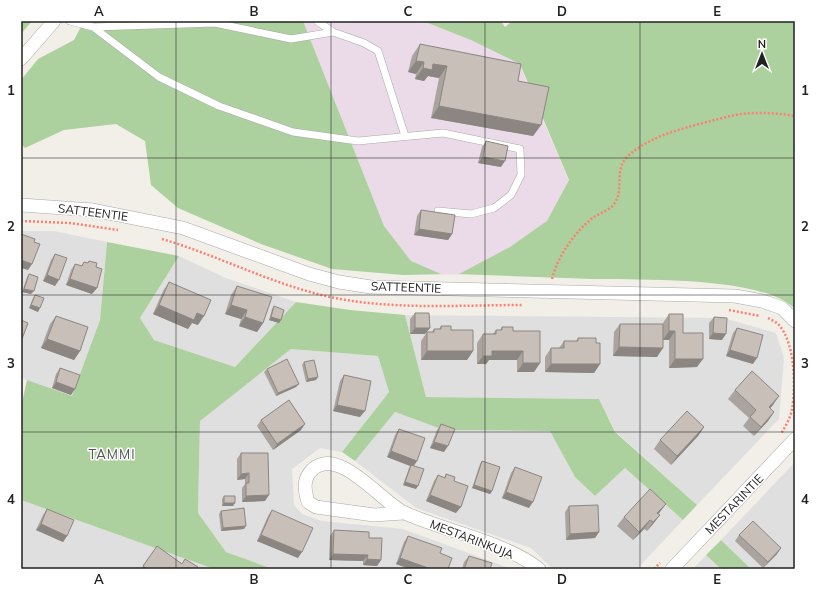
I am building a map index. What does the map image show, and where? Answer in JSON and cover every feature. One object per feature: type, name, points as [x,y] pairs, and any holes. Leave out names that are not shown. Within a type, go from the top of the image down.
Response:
[{"type":"street","points":[[21,59],[54,21]]},
{"type":"street","name":"SATTEENTIE","points":[[21,205],[92,210],[183,228],[309,274],[339,282],[370,287],[736,296],[762,301],[782,308],[795,321]]},
{"type":"street","name":"MESTARINTIE","points":[[672,569],[795,439]]},
{"type":"street","name":"MESTARINKUJA","points":[[403,512],[374,515],[316,507],[308,502],[305,490],[305,480],[309,472],[319,464],[332,463],[345,467],[403,512],[512,553],[538,569]]},
{"type":"lane","points":[[70,21],[93,27],[215,23],[291,39],[333,32]]},
{"type":"lane","points":[[317,21],[333,32],[364,43],[378,51],[405,136]]},
{"type":"lane","points":[[93,27],[159,77],[227,108],[293,132],[358,141],[442,133],[520,149],[521,175],[511,195],[494,208],[471,214],[438,211]]},
{"type":"path","points":[[552,281],[555,266],[564,249],[592,218],[614,204],[619,191],[619,171],[628,156],[647,143],[675,130],[740,114],[780,113],[795,116]]},
{"type":"path","points":[[21,221],[70,223],[123,231]]},
{"type":"path","points":[[158,237],[214,256],[293,287],[335,298],[388,304],[524,306]]},
{"type":"path","points":[[722,309],[767,317],[778,325],[786,337],[792,355],[794,379],[792,410],[781,434],[776,439]]},
{"type":"path","points":[[654,569],[664,558]]},
{"type":"shaded area","points":[[303,21],[501,21],[608,273],[403,275]]},
{"type":"shaded area","points":[[21,231],[54,231],[107,242],[100,320],[72,397],[21,378]]},
{"type":"shaded area","points":[[179,256],[226,278],[296,302],[235,367],[154,340],[140,318]]},
{"type":"shaded area","points":[[405,315],[723,318],[776,333],[784,358],[779,419],[697,505],[615,431],[599,399],[426,397]]},
{"type":"shaded area","points":[[291,349],[378,356],[389,392],[342,452],[320,448],[292,469],[294,505],[302,514],[322,521],[403,529],[512,569],[273,569],[226,552],[198,513],[200,420]]},
{"type":"shaded area","points":[[395,412],[444,430],[551,431],[575,477],[595,496],[625,468],[683,520],[637,569],[553,569],[531,548],[416,508],[355,461]]},
{"type":"shaded area","points":[[795,462],[795,569],[751,569],[721,540]]},
{"type":"shaded area","points":[[21,500],[128,538],[214,569],[21,569]]},
{"type":"shaded area","points":[[706,555],[721,569],[693,569]]},
{"type":"green space","points":[[21,21],[32,21],[21,34]]},
{"type":"green space","points":[[84,21],[303,21],[384,226],[411,261],[441,274],[403,275],[332,269],[261,244],[178,208],[151,185],[145,141],[116,124],[64,130],[25,148],[21,144],[21,80],[38,59],[74,40]]},
{"type":"green space","points":[[423,21],[501,21],[505,27],[512,21],[795,21],[795,309],[779,298],[729,285],[669,280],[459,274],[510,247],[547,221],[569,180],[520,64],[471,40]]},
{"type":"green space","points":[[107,242],[179,256],[140,318],[154,340],[235,367],[296,302],[350,310],[405,315],[426,397],[599,399],[615,432],[697,505],[683,520],[625,468],[595,496],[575,477],[550,431],[444,430],[395,412],[355,461],[342,452],[389,392],[378,356],[291,349],[200,421],[198,513],[226,552],[273,569],[214,569],[21,500],[21,407],[27,380],[72,396],[100,320]]},
{"type":"green space","points":[[721,540],[751,569],[721,569],[706,555]]},
{"type":"building","points":[[420,44],[521,64],[518,81],[549,87],[541,125],[439,106],[447,66],[433,64],[432,70],[423,68],[424,62],[416,61]]},
{"type":"building","points":[[486,141],[508,146],[505,161],[483,157]]},
{"type":"building","points":[[421,210],[455,215],[452,234],[419,229]]},
{"type":"building","points":[[21,234],[35,239],[34,242],[40,244],[32,264],[21,260]]},
{"type":"building","points":[[55,254],[67,258],[59,280],[47,275]]},
{"type":"building","points":[[89,261],[97,263],[96,267],[102,269],[97,288],[70,279],[75,264],[82,266],[84,262],[88,263]]},
{"type":"building","points":[[29,274],[38,277],[34,291],[24,289]]},
{"type":"building","points":[[169,282],[211,300],[204,316],[197,313],[194,320],[159,305]]},
{"type":"building","points":[[237,286],[272,297],[263,323],[245,317],[247,310],[231,305]]},
{"type":"building","points":[[35,295],[44,298],[40,308],[31,305]]},
{"type":"building","points":[[274,306],[284,310],[281,320],[271,317]]},
{"type":"building","points":[[415,313],[429,313],[430,328],[415,328]]},
{"type":"building","points":[[669,314],[683,314],[683,333],[703,333],[703,359],[675,359],[675,331],[669,331]]},
{"type":"building","points":[[56,316],[88,327],[80,351],[47,339]]},
{"type":"building","points":[[714,317],[727,318],[726,334],[713,333]]},
{"type":"building","points":[[21,320],[28,323],[22,339],[21,338]]},
{"type":"building","points":[[620,324],[663,324],[663,348],[619,347]]},
{"type":"building","points":[[441,326],[451,326],[451,330],[473,330],[473,351],[427,351],[427,332],[434,332],[434,329],[441,329]]},
{"type":"building","points":[[502,327],[513,327],[513,331],[540,331],[540,363],[523,363],[523,351],[492,351],[492,356],[483,356],[483,334],[496,334],[496,330],[502,330]]},
{"type":"building","points":[[737,328],[763,335],[757,358],[730,350]]},
{"type":"building","points":[[578,338],[596,338],[596,343],[600,343],[600,364],[551,364],[551,348],[564,348],[564,341],[578,341]]},
{"type":"building","points":[[287,359],[299,384],[278,393],[267,369]]},
{"type":"building","points":[[314,360],[318,377],[308,379],[304,362]]},
{"type":"building","points":[[60,368],[80,375],[75,389],[56,382]]},
{"type":"building","points":[[752,371],[779,396],[769,407],[774,412],[761,427],[750,417],[756,410],[735,390]]},
{"type":"building","points":[[344,375],[371,381],[365,411],[337,405]]},
{"type":"building","points":[[289,400],[305,424],[277,444],[261,420]]},
{"type":"building","points":[[687,411],[704,427],[677,456],[660,440]]},
{"type":"building","points":[[441,424],[455,429],[448,446],[434,442]]},
{"type":"building","points":[[399,429],[425,438],[417,461],[391,451]]},
{"type":"building","points":[[241,453],[268,453],[269,495],[246,496],[246,483],[249,483],[249,473],[241,474]]},
{"type":"building","points":[[482,461],[500,467],[492,491],[474,485]]},
{"type":"building","points":[[411,465],[424,469],[418,486],[405,482]]},
{"type":"building","points":[[515,467],[542,477],[533,502],[506,492]]},
{"type":"building","points":[[446,474],[455,477],[454,481],[468,486],[461,507],[430,495],[438,475],[445,478]]},
{"type":"building","points":[[650,489],[666,504],[657,513],[660,515],[653,522],[650,520],[639,532],[624,517]]},
{"type":"building","points":[[224,496],[235,496],[235,503],[224,503]]},
{"type":"building","points":[[598,505],[599,532],[570,534],[569,506]]},
{"type":"building","points":[[244,508],[246,526],[223,528],[221,511]]},
{"type":"building","points":[[47,509],[74,520],[67,536],[41,524]]},
{"type":"building","points":[[272,510],[313,528],[302,552],[261,535]]},
{"type":"building","points":[[753,521],[781,548],[768,562],[739,535]]},
{"type":"building","points":[[334,530],[369,532],[369,538],[382,538],[381,560],[367,559],[368,555],[333,554]]},
{"type":"building","points":[[408,536],[442,548],[440,553],[452,558],[448,569],[431,569],[400,558]]},
{"type":"building","points":[[157,546],[182,564],[185,559],[198,567],[196,569],[147,569],[143,566]]},
{"type":"building","points":[[469,556],[492,563],[490,569],[464,569]]},
{"type":"district","name":"TAMMI","points":[[112,454]]}]
